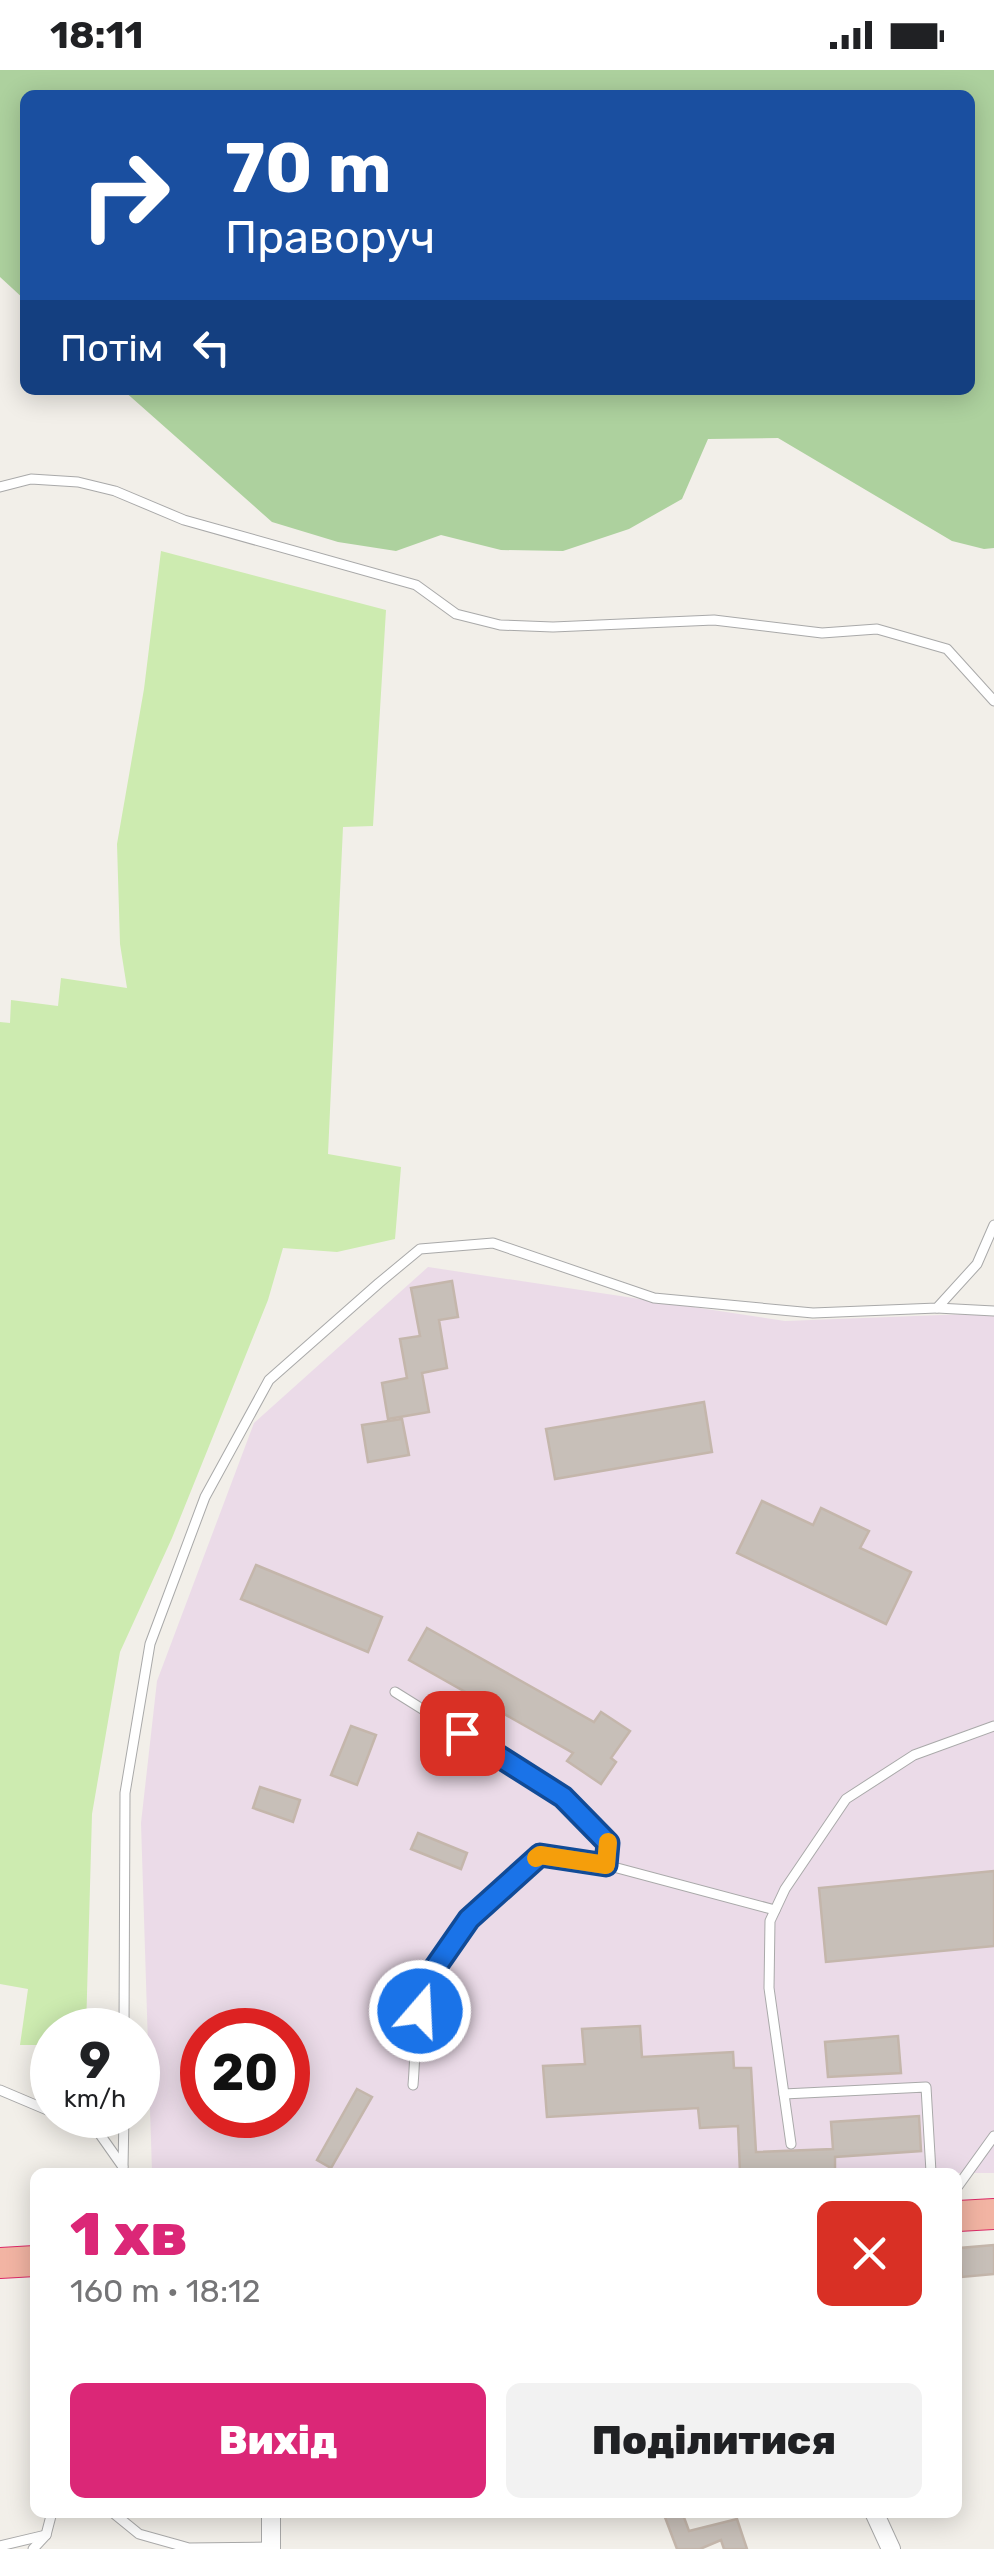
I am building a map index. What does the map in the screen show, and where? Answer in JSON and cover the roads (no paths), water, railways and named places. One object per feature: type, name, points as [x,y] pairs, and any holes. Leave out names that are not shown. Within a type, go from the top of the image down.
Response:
[{"type":"highway","points":[[962,2216],[994,2214]]},
{"type":"highway","points":[[0,2263],[30,2261]]},
{"type":"street","points":[[271,2518],[272,2548]]},
{"type":"street","points":[[877,2518],[891,2549]]},
{"type":"lane","points":[[0,486],[32,479],[78,482],[115,491],[184,520],[416,585],[456,614],[500,625],[552,627],[714,620],[822,633],[877,629],[948,650],[994,702]]},
{"type":"lane","points":[[937,1308],[977,1264],[994,1224]]},
{"type":"lane","points":[[124,2008],[125,1792],[150,1644],[205,1498],[269,1380],[420,1248],[493,1243],[654,1298],[813,1313],[937,1308],[994,1311]]},
{"type":"lane","points":[[395,1692],[563,1797],[608,1843],[606,1865]]},
{"type":"lane","points":[[791,2144],[770,1988],[770,1920],[785,1889],[846,1799],[914,1754],[994,1726]]},
{"type":"lane","points":[[413,2085],[420,2011],[428,1978],[469,1919],[540,1855],[606,1865],[775,1910]]},
{"type":"lane","points":[[784,2094],[926,2087],[930,2168]]},
{"type":"lane","points":[[0,2090],[30,2103]]},
{"type":"lane","points":[[102,2138],[123,2168]]},
{"type":"lane","points":[[124,2138],[124,2168]]},
{"type":"lane","points":[[962,2181],[992,2141]]},
{"type":"lane","points":[[33,2549],[46,2535],[50,2518]]},
{"type":"lane","points":[[119,2518],[139,2534],[189,2548],[272,2548]]},
{"type":"lane","points":[[0,2546],[46,2535]]}]
